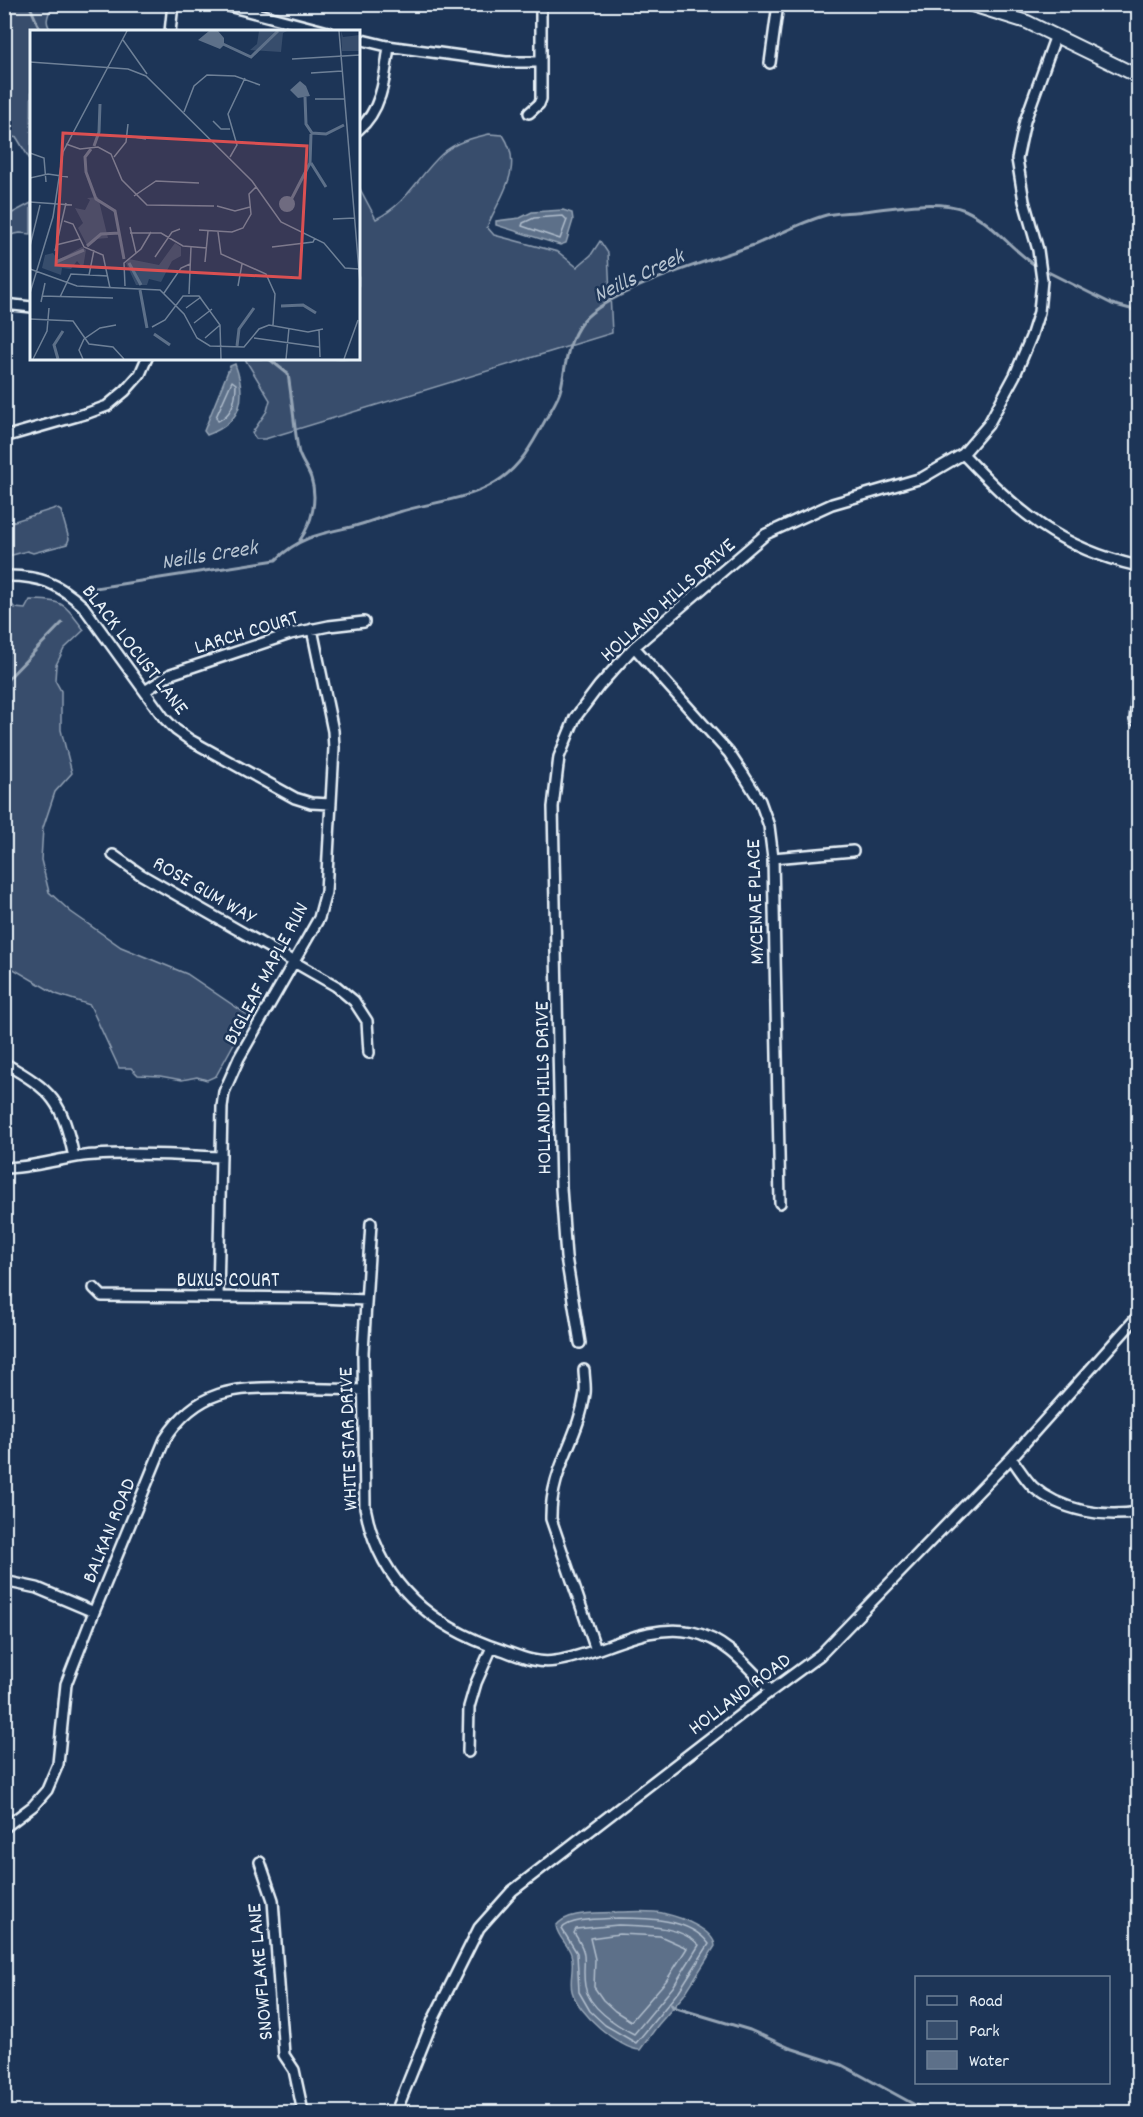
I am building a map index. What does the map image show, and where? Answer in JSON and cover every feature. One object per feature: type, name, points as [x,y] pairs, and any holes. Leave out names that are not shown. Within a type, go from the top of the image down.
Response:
[{"type":"street","points":[[170,30],[174,4]]},
{"type":"street","points":[[220,4],[320,30]]},
{"type":"street","points":[[529,113],[541,99],[541,4]]},
{"type":"street","points":[[770,63],[778,4]]},
{"type":"street","points":[[969,4],[1027,22],[1138,76]]},
{"type":"street","name":"HOLLAND HILLS DRIVE","points":[[580,1343],[566,1257],[561,1188],[554,803],[559,757],[575,718],[599,686],[634,647],[766,534],[832,504],[922,478],[963,454],[988,425],[1015,375],[1039,312],[1042,280],[1038,250],[1024,201],[1017,159],[1024,121],[1056,36]]},
{"type":"street","points":[[360,39],[389,46],[506,62],[541,62]]},
{"type":"street","points":[[360,127],[375,108],[382,91],[389,46]]},
{"type":"street","points":[[4,304],[30,307]]},
{"type":"street","points":[[4,437],[107,406],[140,374],[146,360]]},
{"type":"street","points":[[963,454],[1024,514],[1056,536],[1115,561],[1138,566]]},
{"type":"street","name":"BLACK LOCUST LANE","points":[[4,576],[37,578],[67,591],[83,606],[164,718],[190,740],[295,798],[311,803],[331,804]]},
{"type":"street","name":"LARCH COURT","points":[[145,691],[171,674],[290,634],[364,622]]},
{"type":"street","name":"BIGLEAF MAPLE RUN","points":[[218,1297],[222,1107],[229,1078],[319,918],[326,892],[334,748],[333,731],[312,629]]},
{"type":"street","name":"MYCENAE PLACE","points":[[634,647],[729,753],[760,801],[769,826],[773,858],[780,1203]]},
{"type":"street","points":[[1135,720],[1138,684]]},
{"type":"street","points":[[773,858],[853,851]]},
{"type":"street","name":"ROSE GUM WAY","points":[[113,855],[140,874],[336,986],[354,1001],[367,1021],[369,1053]]},
{"type":"street","points":[[4,1063],[36,1081],[58,1104],[68,1129],[74,1157]]},
{"type":"street","points":[[4,1168],[98,1154],[221,1157]]},
{"type":"street","name":"WHITE STAR DRIVE","points":[[371,1223],[363,1352],[365,1507],[375,1547],[390,1574],[409,1598],[430,1615],[492,1647],[535,1661],[569,1659],[655,1632],[695,1633],[712,1639],[733,1652],[771,1691]]},
{"type":"street","name":"BUXUS COURT","points":[[94,1288],[102,1296],[366,1300]]},
{"type":"street","name":"HOLLAND ROAD","points":[[396,2112],[433,2020],[479,1928],[512,1891],[820,1655],[1011,1458],[1138,1316]]},
{"type":"street","points":[[584,1370],[585,1391],[581,1410],[555,1480],[551,1501],[551,1519],[596,1650]]},
{"type":"street","name":"BALKAN ROAD","points":[[4,1828],[33,1806],[47,1790],[58,1764],[66,1684],[165,1439],[174,1424],[188,1410],[224,1391],[250,1387],[363,1390]]},
{"type":"street","points":[[1011,1458],[1032,1486],[1054,1502],[1081,1510],[1123,1515],[1138,1512]]},
{"type":"street","points":[[4,1581],[37,1588],[94,1612]]},
{"type":"street","points":[[468,1752],[469,1707],[476,1683],[492,1647]]},
{"type":"street","name":"SNOWFLAKE LANE","points":[[260,1863],[273,1900],[284,2055],[294,2070],[303,2112]]},
{"type":"green space","points":[[5,4],[52,5],[47,22],[52,30],[30,30],[30,159],[17,138],[5,135]]},
{"type":"green space","points":[[489,134],[503,135],[509,147],[512,159],[508,182],[487,227],[494,235],[558,252],[577,267],[591,255],[600,241],[608,253],[612,333],[265,439],[256,439],[252,433],[267,411],[270,400],[246,360],[360,360],[360,189],[376,219],[397,205],[447,150],[464,141]]},
{"type":"green space","points":[[30,204],[30,234],[5,236],[5,217]]},
{"type":"green space","points":[[56,508],[61,511],[69,539],[67,544],[33,553],[27,551],[5,557],[5,524]]},
{"type":"green space","points":[[30,600],[50,601],[63,605],[84,630],[64,649],[56,665],[55,680],[61,691],[61,730],[72,773],[55,792],[43,828],[41,860],[49,892],[71,912],[121,947],[187,974],[249,1016],[216,1076],[207,1080],[197,1077],[182,1080],[138,1075],[131,1068],[119,1068],[90,1005],[56,994],[12,968],[5,971],[4,649],[9,647],[9,638],[5,630],[5,602],[9,601],[15,608],[25,609]]},
{"type":"water","points":[[563,210],[572,213],[573,220],[566,243],[560,245],[496,225],[496,221],[520,218],[532,212]]},
{"type":"water","points":[[235,364],[241,387],[239,407],[235,416],[228,423],[207,435],[204,431],[230,366]]},
{"type":"water","points":[[642,1912],[666,1914],[695,1925],[709,1935],[715,1946],[684,1995],[640,2050],[621,2043],[600,2028],[575,2000],[571,1982],[571,1954],[556,1926],[568,1917],[576,1915]]},
{"type":"waterway","points":[[29,4],[40,30]]},
{"type":"waterway","name":"Neills Creek","points":[[89,589],[276,560],[294,546],[313,537],[461,497],[485,488],[513,469],[532,444],[559,395],[573,337],[582,322],[595,310],[637,287],[754,245],[814,219],[827,215],[911,205],[953,207],[965,210],[985,222],[1038,267]]},
{"type":"waterway","name":"Neills Creek","points":[[1044,270],[1112,304],[1138,311]]},
{"type":"waterway","points":[[270,360],[288,374],[299,453],[310,474],[313,486],[313,511],[300,540]]},
{"type":"waterway","name":"Neills Creek","points":[[4,683],[62,623]]},
{"type":"waterway","points":[[671,2004],[673,2007],[750,2030],[790,2048],[842,2065],[928,2112]]}]
